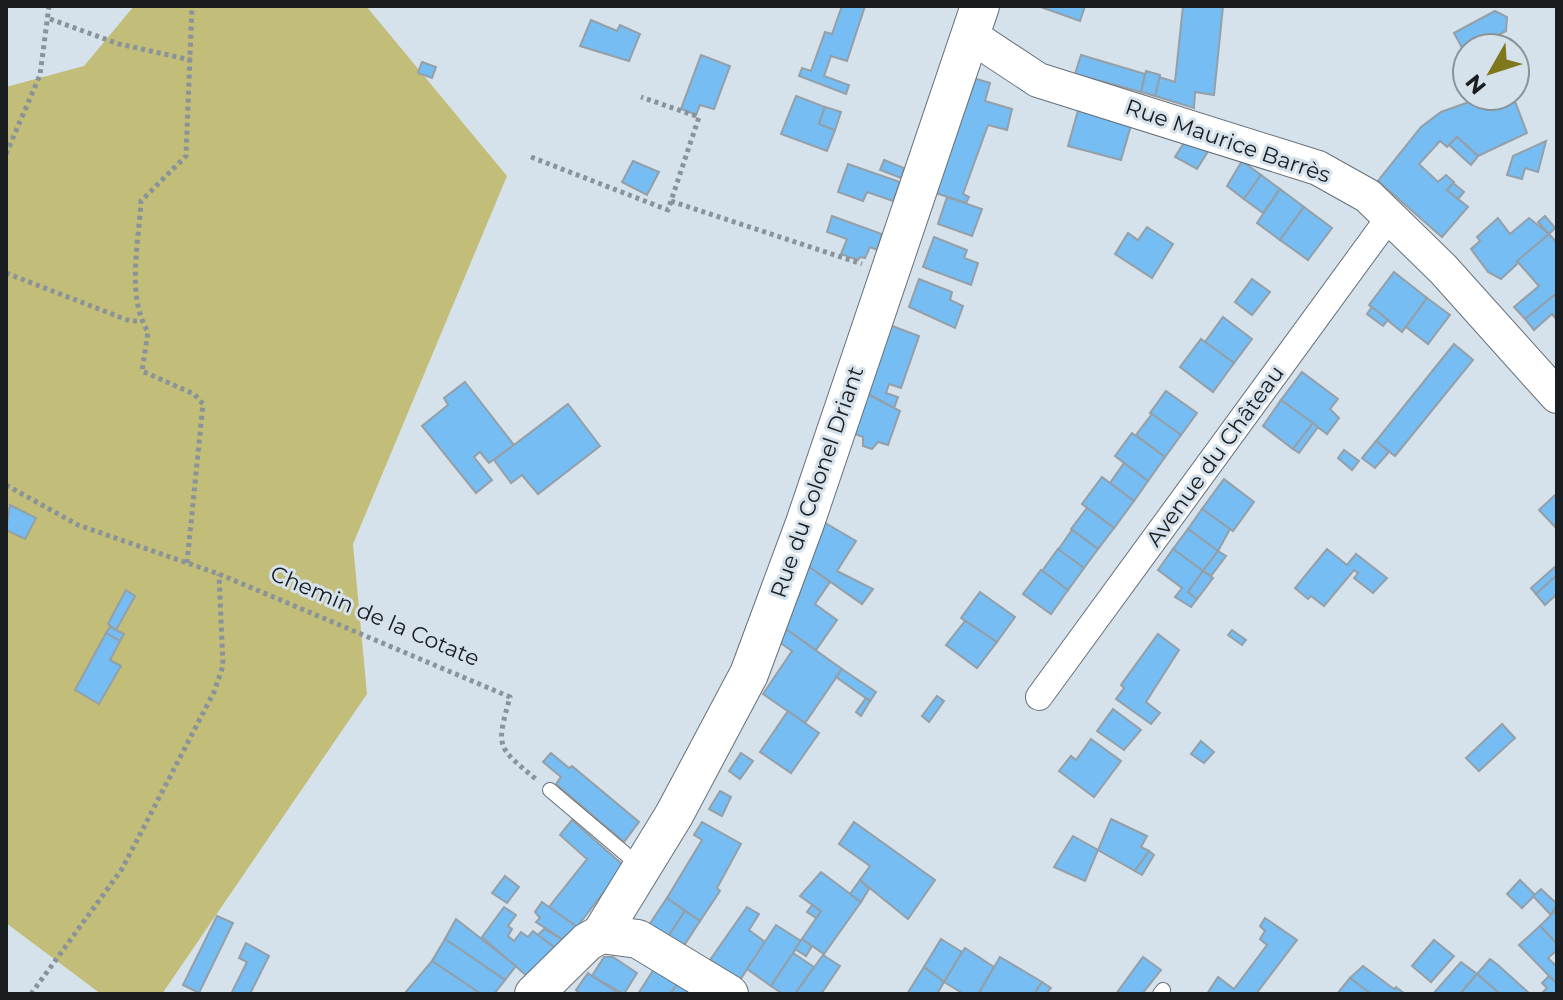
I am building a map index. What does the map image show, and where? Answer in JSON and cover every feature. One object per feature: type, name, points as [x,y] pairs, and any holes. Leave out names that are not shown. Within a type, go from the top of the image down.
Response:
[{"type":"main road","name":"Rue du Colonel Driant","points":[[601,934],[707,758],[749,674],[805,523],[975,21]]},
{"type":"main road","points":[[534,994],[587,942],[601,934],[638,939],[729,994]]},
{"type":"street","name":"Rue Maurice Barrès","points":[[975,21],[1038,80],[1318,168],[1368,196],[1391,215],[1557,396]]},
{"type":"street","name":"Avenue du Château","points":[[1039,697],[1391,215]]},
{"type":"lane","points":[[550,790],[641,867]]},
{"type":"path","points":[[6,154],[40,75],[50,19],[49,6]]},
{"type":"path","points":[[187,563],[203,404],[194,394],[142,371],[148,332],[141,321],[136,297],[141,201],[186,156],[192,6]]},
{"type":"path","points":[[50,19],[119,44],[191,60]]},
{"type":"path","points":[[531,157],[668,210],[699,117],[641,97]]},
{"type":"path","points":[[671,201],[889,274]]},
{"type":"path","points":[[6,273],[117,316],[141,321]]},
{"type":"path","name":"Chemin de la Cotate","points":[[6,485],[78,525],[219,574],[510,697],[499,737],[506,754],[550,790]]},
{"type":"path","points":[[31,994],[96,910],[122,869],[214,692],[223,666],[219,574]]},
{"type":"shaded area","points":[[134,6],[366,6],[507,176],[353,544],[367,694],[162,994],[101,994],[6,923],[6,87],[84,66]]},
{"type":"building","points":[[842,6],[865,6],[847,61],[831,56],[824,76],[849,85],[846,94],[799,76],[802,68],[811,71],[825,32],[832,34]]},
{"type":"building","points":[[1038,6],[1085,6],[1080,21]]},
{"type":"building","points":[[1183,6],[1223,6],[1214,95],[1195,92],[1194,108],[1155,96],[1159,77],[1175,82]]},
{"type":"building","points":[[1495,11],[1507,17],[1504,32],[1456,32]]},
{"type":"building","points":[[591,20],[617,31],[620,25],[640,34],[629,61],[580,46]]},
{"type":"building","points":[[701,55],[730,66],[714,109],[700,105],[696,115],[681,109]]},
{"type":"building","points":[[1081,55],[1145,74],[1141,92],[1075,74]]},
{"type":"building","points":[[422,62],[436,67],[432,78],[418,73]]},
{"type":"building","points":[[1146,71],[1160,75],[1155,96],[1141,92]]},
{"type":"building","points":[[973,78],[990,83],[985,101],[1012,109],[1007,130],[988,125],[963,194],[969,197],[966,203],[933,192]]},
{"type":"building","points":[[796,96],[825,107],[819,124],[835,130],[827,151],[781,134]]},
{"type":"building","points":[[825,107],[841,112],[835,130],[819,124]]},
{"type":"building","points":[[1079,107],[1132,122],[1121,160],[1068,146]]},
{"type":"building","points":[[1451,108],[1451,112],[1519,112],[1527,133],[1478,156],[1457,137],[1447,147],[1440,141],[1419,164],[1438,182],[1446,175],[1454,182],[1447,190],[1468,207],[1442,237],[1378,181],[1421,127]]},
{"type":"building","points":[[1457,137],[1478,156],[1471,165],[1449,145]]},
{"type":"building","points":[[1187,138],[1212,145],[1197,169],[1175,157]]},
{"type":"building","points":[[1546,141],[1538,172],[1525,168],[1522,179],[1507,175],[1513,156]]},
{"type":"building","points":[[884,160],[904,168],[901,178],[880,170]]},
{"type":"building","points":[[633,161],[659,172],[647,195],[622,182]]},
{"type":"building","points":[[1242,161],[1261,175],[1244,199],[1227,186]]},
{"type":"building","points":[[848,164],[900,182],[893,201],[867,192],[863,201],[838,192]]},
{"type":"building","points":[[1261,175],[1280,189],[1263,213],[1244,199]]},
{"type":"building","points":[[1453,183],[1464,192],[1458,199],[1447,190]]},
{"type":"building","points":[[1280,189],[1304,207],[1280,240],[1257,223]]},
{"type":"building","points":[[947,197],[982,209],[972,236],[938,224]]},
{"type":"building","points":[[1304,207],[1332,228],[1308,260],[1280,240]]},
{"type":"building","points":[[832,216],[882,234],[877,250],[870,247],[865,258],[858,260],[841,254],[847,239],[827,232]]},
{"type":"building","points":[[1545,216],[1555,228],[1549,234],[1538,222]]},
{"type":"building","points":[[1498,218],[1510,234],[1529,218],[1549,234],[1501,279],[1488,272],[1471,249],[1480,241],[1477,237]]},
{"type":"building","points":[[1147,227],[1173,244],[1152,278],[1115,254],[1128,233],[1138,240]]},
{"type":"building","points":[[1549,234],[1557,243],[1557,293],[1525,319],[1514,307],[1539,286],[1517,261]]},
{"type":"building","points":[[934,237],[967,250],[964,258],[978,263],[971,285],[923,267]]},
{"type":"building","points":[[1394,272],[1427,298],[1402,332],[1369,305]]},
{"type":"building","points":[[919,279],[952,292],[950,300],[963,306],[955,328],[909,307]]},
{"type":"building","points":[[1252,279],[1270,292],[1252,315],[1235,302]]},
{"type":"building","points":[[1557,293],[1557,320],[1552,314],[1534,330],[1525,319]]},
{"type":"building","points":[[1427,298],[1450,315],[1428,344],[1406,327]]},
{"type":"building","points":[[1372,307],[1388,320],[1383,326],[1367,314]]},
{"type":"building","points":[[1223,317],[1252,339],[1234,363],[1205,342]]},
{"type":"building","points":[[887,324],[919,336],[901,388],[889,384],[886,393],[898,397],[894,408],[864,392]]},
{"type":"building","points":[[1201,339],[1234,363],[1213,392],[1180,367]]},
{"type":"building","points":[[1454,344],[1473,360],[1395,456],[1376,441]]},
{"type":"building","points":[[1302,372],[1338,399],[1330,409],[1339,418],[1327,434],[1281,400]]},
{"type":"building","points":[[465,382],[514,445],[489,463],[480,452],[474,457],[492,480],[476,493],[422,426],[448,405],[444,398]]},
{"type":"building","points":[[1166,391],[1197,413],[1181,435],[1150,413]]},
{"type":"building","points":[[864,392],[900,411],[888,445],[878,442],[872,449],[863,446],[863,437],[850,432]]},
{"type":"building","points":[[1281,400],[1313,423],[1293,449],[1263,426]]},
{"type":"building","points":[[568,404],[600,446],[538,494],[522,475],[511,483],[494,460]]},
{"type":"building","points":[[1152,414],[1181,435],[1165,457],[1136,435]]},
{"type":"building","points":[[1313,423],[1318,427],[1299,453],[1293,449]]},
{"type":"building","points":[[1132,433],[1165,457],[1148,481],[1115,456]]},
{"type":"building","points":[[1376,441],[1389,452],[1375,468],[1362,458]]},
{"type":"building","points":[[1344,450],[1359,461],[1352,470],[1338,458]]},
{"type":"building","points":[[1124,463],[1148,481],[1134,501],[1110,483]]},
{"type":"building","points":[[1102,477],[1134,501],[1114,528],[1082,504]]},
{"type":"building","points":[[1224,479],[1254,502],[1233,531],[1202,509]]},
{"type":"building","points":[[1555,495],[1557,498],[1557,529],[1539,510]]},
{"type":"building","points":[[10,505],[36,518],[25,539],[6,530]]},
{"type":"building","points":[[1087,508],[1114,528],[1098,549],[1071,529]]},
{"type":"building","points":[[1202,509],[1230,529],[1218,551],[1188,529]]},
{"type":"building","points":[[822,521],[856,541],[837,571],[873,589],[862,604],[808,566]]},
{"type":"building","points":[[1188,529],[1218,551],[1203,571],[1173,549]]},
{"type":"building","points":[[1072,530],[1098,549],[1084,568],[1058,550]]},
{"type":"building","points":[[1058,549],[1084,568],[1068,590],[1042,571]]},
{"type":"building","points":[[1173,549],[1203,571],[1188,592],[1197,599],[1191,607],[1175,597],[1182,588],[1158,570]]},
{"type":"building","points":[[1327,549],[1347,565],[1356,554],[1387,578],[1373,593],[1354,578],[1358,573],[1354,570],[1324,606],[1311,596],[1308,599],[1295,588]]},
{"type":"building","points":[[1218,551],[1226,556],[1211,576],[1203,571]]},
{"type":"building","points":[[1557,565],[1557,575],[1536,594],[1531,588]]},
{"type":"building","points":[[808,566],[830,582],[815,604],[837,620],[816,650],[783,627],[800,593],[798,591]]},
{"type":"building","points":[[1041,570],[1068,590],[1051,614],[1023,594]]},
{"type":"building","points":[[1203,571],[1213,578],[1197,599],[1188,592]]},
{"type":"building","points":[[1557,575],[1557,594],[1545,605],[1536,594]]},
{"type":"building","points":[[126,590],[135,596],[116,630],[108,624]]},
{"type":"building","points":[[980,592],[1015,617],[997,642],[961,618]]},
{"type":"building","points":[[965,621],[997,642],[977,668],[946,645]]},
{"type":"building","points":[[110,627],[124,634],[120,641],[106,633]]},
{"type":"building","points":[[783,627],[842,669],[805,723],[763,694],[792,651],[776,640]]},
{"type":"building","points":[[1232,630],[1246,640],[1242,645],[1228,635]]},
{"type":"building","points":[[106,633],[120,641],[110,660],[121,666],[99,704],[75,690]]},
{"type":"building","points":[[1158,634],[1179,650],[1146,702],[1160,713],[1151,724],[1116,699],[1124,688],[1121,685]]},
{"type":"building","points":[[842,669],[876,692],[870,701],[836,677]]},
{"type":"building","points":[[937,696],[944,701],[929,722],[922,716]]},
{"type":"building","points":[[866,698],[870,701],[861,716],[856,712]]},
{"type":"building","points":[[1113,709],[1141,730],[1124,750],[1097,731]]},
{"type":"building","points":[[788,711],[819,733],[791,773],[760,752]]},
{"type":"building","points":[[1502,724],[1515,738],[1479,771],[1466,758]]},
{"type":"building","points":[[1091,739],[1121,761],[1094,797],[1059,771],[1071,756],[1076,760]]},
{"type":"building","points":[[1201,741],[1214,752],[1204,763],[1191,754]]},
{"type":"building","points":[[551,753],[569,768],[572,766],[639,822],[624,842],[556,784],[561,777],[543,762]]},
{"type":"building","points":[[741,753],[753,761],[740,779],[729,771]]},
{"type":"building","points":[[720,791],[731,797],[722,816],[709,809]]},
{"type":"building","points":[[1111,819],[1147,836],[1141,847],[1149,851],[1135,871],[1098,850]]},
{"type":"building","points":[[572,820],[624,866],[577,927],[549,907],[587,859],[560,835]]},
{"type":"building","points":[[702,822],[741,844],[717,888],[720,891],[700,921],[667,898],[702,840],[694,835]]},
{"type":"building","points":[[854,822],[935,880],[908,919],[860,880],[870,866],[839,844]]},
{"type":"building","points":[[1073,836],[1098,850],[1085,881],[1054,867]]},
{"type":"building","points":[[1149,851],[1154,855],[1142,875],[1135,871]]},
{"type":"building","points":[[821,872],[861,902],[824,954],[802,939],[821,911],[800,896]]},
{"type":"building","points":[[505,876],[519,887],[507,903],[492,893]]},
{"type":"building","points":[[860,880],[869,889],[861,902],[850,894]]},
{"type":"building","points":[[1520,880],[1535,895],[1522,908],[1507,894]]},
{"type":"building","points":[[1541,889],[1557,904],[1551,915],[1533,896]]},
{"type":"building","points":[[667,898],[685,911],[668,937],[649,925]]},
{"type":"building","points":[[542,902],[577,927],[565,941],[536,922],[540,918],[535,912]]},
{"type":"building","points":[[812,905],[821,911],[816,918],[807,912]]},
{"type":"building","points":[[504,907],[516,915],[508,926],[512,929],[508,936],[514,941],[521,932],[528,937],[533,931],[557,949],[528,977],[482,937]]},
{"type":"building","points":[[747,907],[759,914],[749,930],[765,942],[740,980],[710,960]]},
{"type":"building","points":[[1557,909],[1557,944],[1540,926]]},
{"type":"building","points":[[685,911],[700,921],[683,947],[668,937]]},
{"type":"building","points":[[217,916],[233,923],[199,993],[183,985]]},
{"type":"building","points":[[1265,918],[1297,940],[1256,994],[1207,994],[1218,977],[1234,989],[1267,945],[1260,939],[1265,931],[1260,926]]},
{"type":"building","points":[[456,919],[516,966],[505,980],[445,939]]},
{"type":"building","points":[[776,925],[801,941],[771,986],[747,969]]},
{"type":"building","points":[[1540,926],[1557,944],[1557,950],[1548,958],[1557,967],[1557,984],[1519,945]]},
{"type":"building","points":[[544,929],[565,941],[557,949],[538,935]]},
{"type":"building","points":[[445,939],[505,980],[494,994],[481,994],[432,961]]},
{"type":"building","points":[[802,939],[812,946],[806,956],[795,949]]},
{"type":"building","points":[[941,939],[962,952],[944,982],[924,967]]},
{"type":"building","points":[[1434,940],[1454,956],[1431,982],[1412,966]]},
{"type":"building","points":[[246,943],[269,956],[250,994],[231,994],[247,962],[239,958]]},
{"type":"building","points":[[965,948],[994,967],[978,994],[964,994],[944,982]]},
{"type":"building","points":[[793,953],[814,967],[795,994],[783,994],[771,986]]},
{"type":"building","points":[[823,955],[840,966],[821,994],[795,994]]},
{"type":"building","points":[[604,957],[613,957],[637,973],[624,994],[592,976]]},
{"type":"building","points":[[1000,957],[1042,982],[1034,994],[979,993]]},
{"type":"building","points":[[1143,957],[1161,970],[1142,994],[1116,994]]},
{"type":"building","points":[[1490,959],[1530,994],[1500,994],[1477,974]]},
{"type":"building","points":[[432,961],[481,994],[405,993]]},
{"type":"building","points":[[1461,962],[1477,974],[1460,994],[1433,994]]},
{"type":"building","points":[[1363,966],[1405,994],[1371,994],[1350,978]]},
{"type":"building","points":[[924,967],[944,982],[937,994],[907,994]]},
{"type":"building","points":[[654,969],[679,982],[670,994],[638,994]]},
{"type":"building","points":[[588,973],[620,994],[581,994],[576,990]]},
{"type":"building","points":[[1477,974],[1500,994],[1460,994]]},
{"type":"building","points":[[1549,976],[1557,984],[1557,994],[1541,994],[1547,988],[1542,983]]},
{"type":"building","points":[[1350,978],[1371,994],[1337,994]]},
{"type":"building","points":[[679,982],[694,994],[670,994]]},
{"type":"building","points":[[1042,982],[1051,988],[1046,994],[1034,994]]}]
